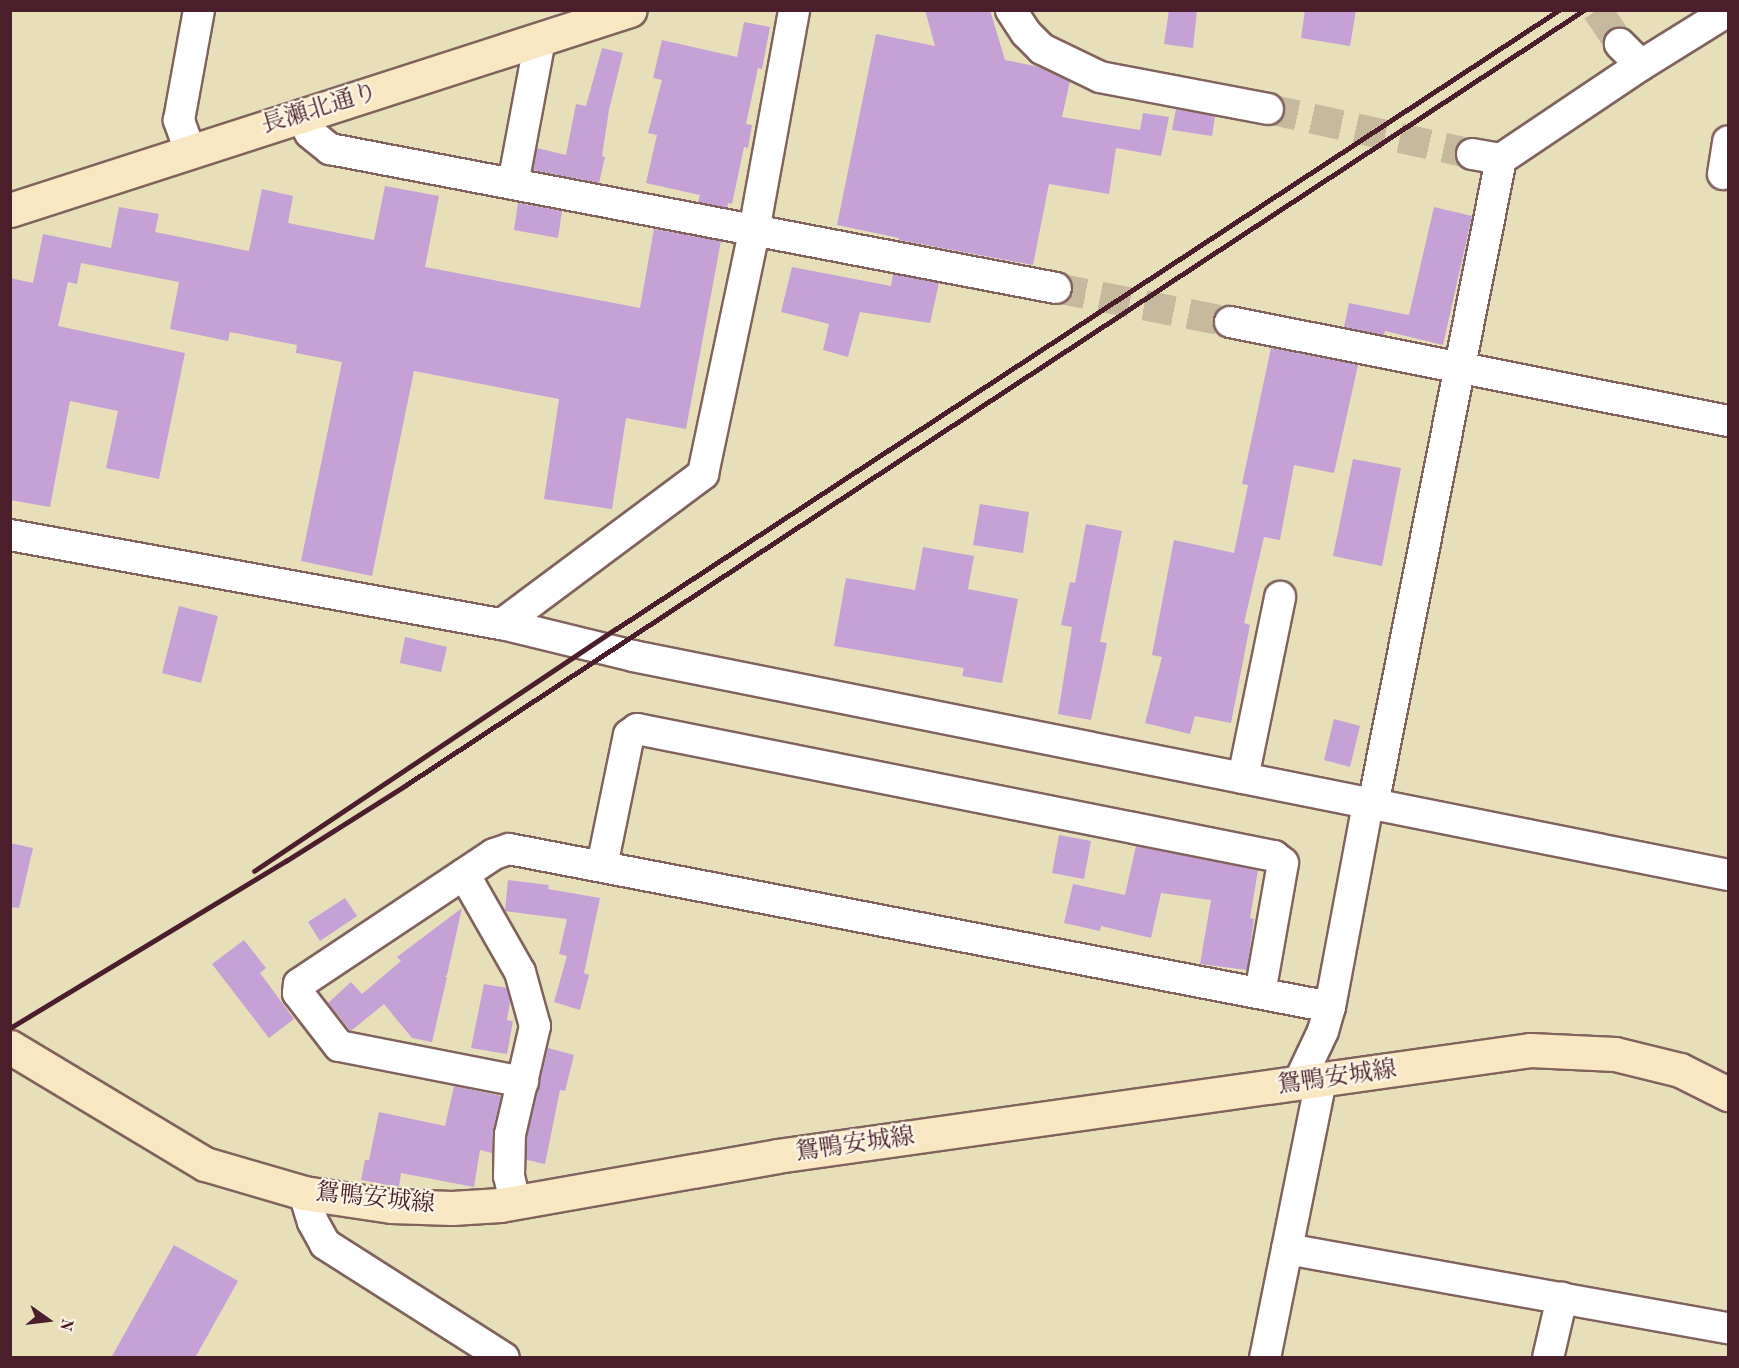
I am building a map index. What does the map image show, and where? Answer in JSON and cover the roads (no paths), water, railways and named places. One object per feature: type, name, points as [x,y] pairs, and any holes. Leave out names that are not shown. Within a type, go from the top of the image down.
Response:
[{"type":"main road","name":"長瀬北通り","points":[[10,210],[630,10]]},
{"type":"main road","name":"鴛鴨安城線","points":[[14,1058],[205,1164],[303,1193],[392,1206],[452,1208],[515,1203],[777,1156],[1309,1083],[1530,1050],[1615,1054],[1680,1070],[1728,1094]]},
{"type":"street","points":[[190,151],[179,120],[199,10]]},
{"type":"street","points":[[502,624],[703,474],[754,231],[794,10]]},
{"type":"street","points":[[1011,10],[1026,33],[1042,49],[1100,77],[1268,109]]},
{"type":"street","points":[[1265,1358],[1287,1249],[1309,1083],[1330,1007],[1459,366],[1486,157],[1728,11]]},
{"type":"street","points":[[513,184],[540,40]]},
{"type":"street","points":[[1620,44],[1641,65]]},
{"type":"street","points":[[300,116],[310,133],[330,149],[615,201],[754,231],[1056,288]]},
{"type":"street","points":[[1723,174],[1728,141]]},
{"type":"street","points":[[1230,322],[1728,421]]},
{"type":"street","points":[[10,535],[502,624],[633,656],[1728,875]]},
{"type":"street","points":[[1243,778],[1280,597]]},
{"type":"street","points":[[602,866],[629,735],[637,729],[1274,856],[1283,863],[1260,993]]},
{"type":"street","points":[[523,1082],[339,1046],[298,993],[299,984],[494,854],[509,849],[602,866],[629,874],[1330,1007]]},
{"type":"street","points":[[464,874],[520,972],[535,1026],[510,1134],[509,1176],[515,1203]]},
{"type":"street","points":[[303,1193],[313,1222],[325,1245],[504,1358]]},
{"type":"street","points":[[1287,1249],[1728,1328]]},
{"type":"street","points":[[1548,1358],[1562,1298]]},
{"type":"tunnel","points":[[1597,10],[1620,44]]},
{"type":"tunnel","points":[[1268,109],[1472,154]]},
{"type":"tunnel","points":[[1056,288],[1230,322]]},
{"type":"railway","points":[[254,871],[616,629],[1559,10]]},
{"type":"railway","points":[[10,1028],[286,861],[406,785],[1584,10]]}]
